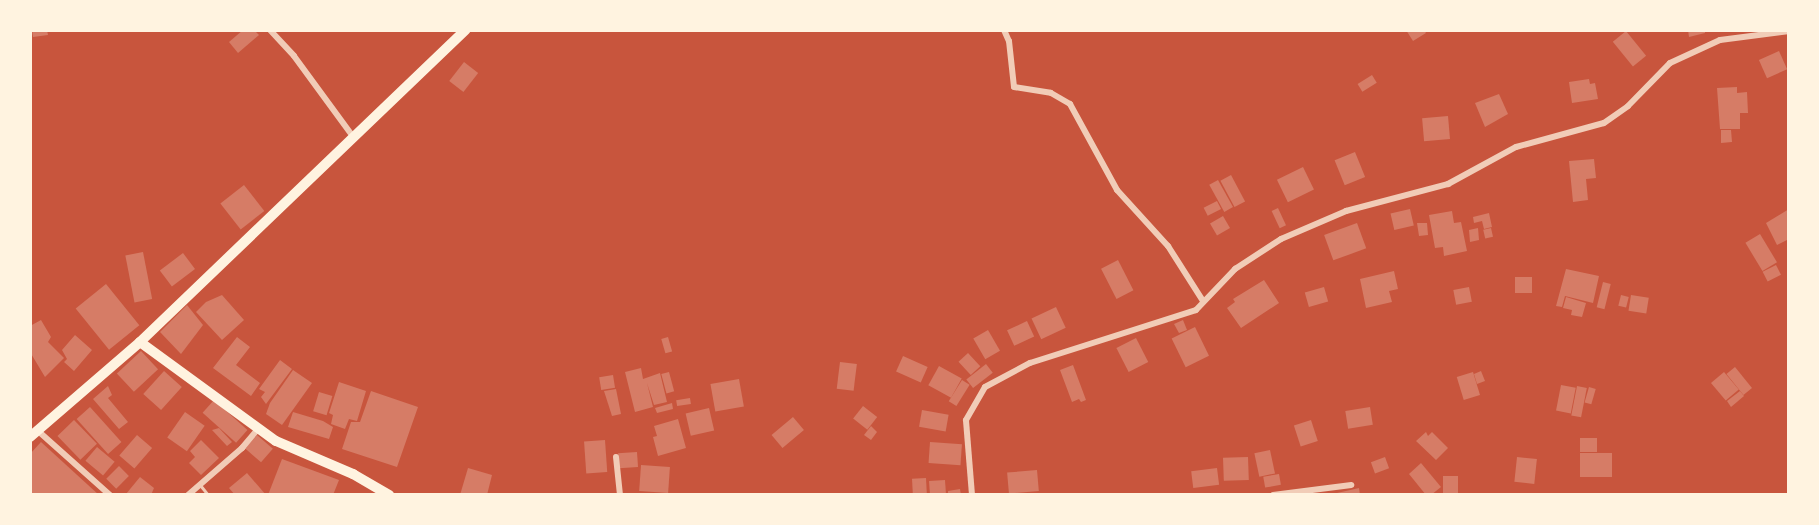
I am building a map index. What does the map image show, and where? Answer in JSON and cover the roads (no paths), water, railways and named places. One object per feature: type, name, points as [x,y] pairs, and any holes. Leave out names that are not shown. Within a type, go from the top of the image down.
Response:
[{"type":"main road","points":[[33,434],[140,342],[465,30]]},
{"type":"main road","points":[[140,342],[289,448],[353,474],[389,495]]},
{"type":"street","points":[[270,30],[294,56],[354,139]]},
{"type":"street","points":[[1004,30],[1009,41],[1014,87],[1051,93],[1070,104],[1117,190],[1168,246],[1203,301]]},
{"type":"street","points":[[972,495],[966,420],[986,387],[1030,363],[1196,310],[1235,269],[1281,239],[1346,211],[1448,184],[1516,147],[1604,123],[1628,106],[1670,63],[1720,40],[1789,31]]},
{"type":"street","points":[[188,495],[242,448],[259,428]]},
{"type":"street","points":[[33,434],[110,495]]},
{"type":"street","points":[[616,457],[620,495]]},
{"type":"street","points":[[1273,495],[1352,485]]},
{"type":"lane","points":[[200,485],[208,495]]}]
